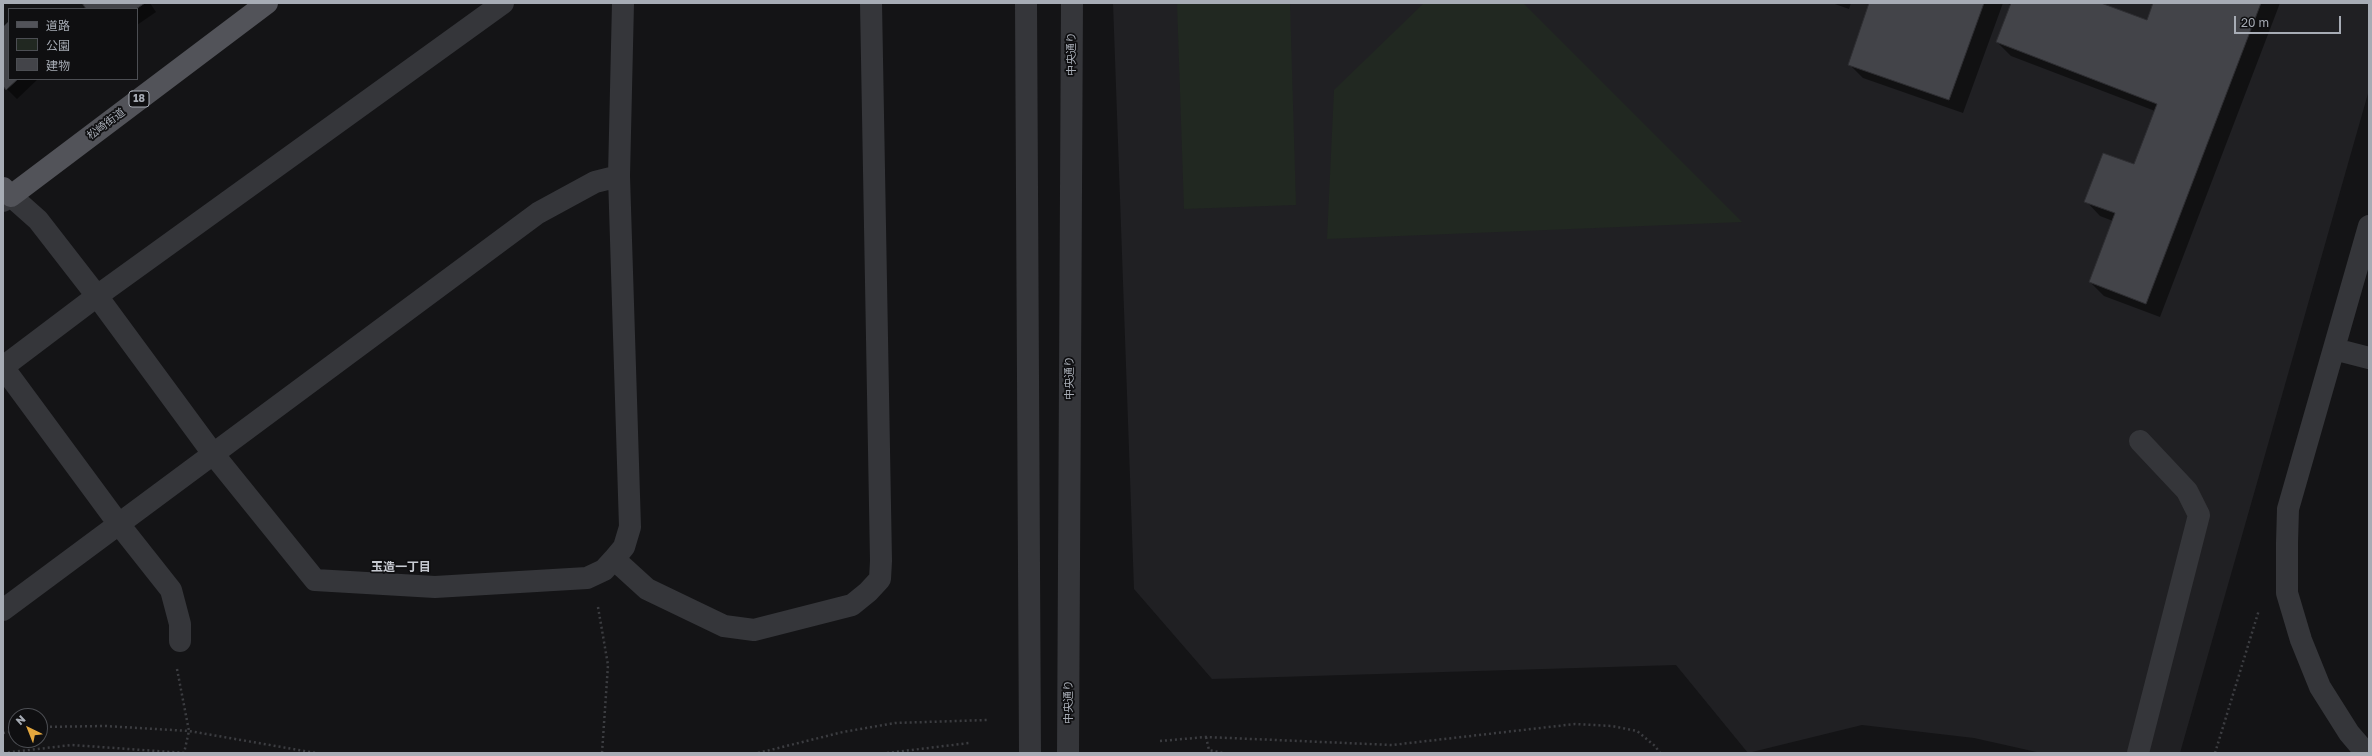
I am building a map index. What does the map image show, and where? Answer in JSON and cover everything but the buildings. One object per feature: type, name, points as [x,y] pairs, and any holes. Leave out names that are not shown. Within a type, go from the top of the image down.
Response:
[{"type":"main road","name":"松崎街道","points":[[6,195],[267,3]]},
{"type":"street","points":[[180,641],[180,624],[171,590],[118,523],[3,367],[97,296],[504,3]]},
{"type":"street","points":[[6,195],[38,220],[97,296],[214,455],[315,580],[435,587],[587,578],[604,570],[614,559],[624,547],[630,527],[618,176],[623,3]]},
{"type":"street","points":[[614,559],[647,589],[724,626],[754,630],[852,605],[868,592],[880,579],[881,561],[870,3]]},
{"type":"street","points":[[1026,3],[1030,753]]},
{"type":"street","name":"中央通り","points":[[1068,753],[1072,3]]},
{"type":"street","points":[[3,610],[118,523],[214,455],[538,212],[595,182],[618,176]]},
{"type":"street","points":[[2366,753],[2349,733],[2320,687],[2302,640],[2288,593],[2288,509],[2369,226]]},
{"type":"street","points":[[2334,349],[2369,358]]},
{"type":"street","points":[[2138,753],[2199,515],[2187,491],[2140,441]]},
{"type":"path","points":[[587,578],[598,606],[608,665],[602,753]]},
{"type":"path","points":[[2215,753],[2263,597],[2288,593]]},
{"type":"path","points":[[3,753],[72,745],[185,753],[189,731],[176,664],[180,641]]},
{"type":"path","points":[[758,753],[843,732],[895,723],[987,720]]},
{"type":"path","points":[[1160,741],[1206,737],[1392,745],[1575,724],[1612,726],[1637,731],[1655,746],[1660,753]]},
{"type":"path","points":[[48,727],[105,726],[189,731],[316,753]]},
{"type":"path","points":[[1206,737],[1210,750],[1223,753]]},
{"type":"path","points":[[886,753],[970,743]]},
{"type":"shaded area","points":[[1113,3],[2369,3],[2369,90],[2180,753],[2041,753],[1974,738],[1862,725],[1748,753],[1676,665],[1212,679],[1134,589]]},
{"type":"green space","points":[[1177,3],[1290,3],[1296,205],[1184,209]]},
{"type":"green space","points":[[1424,3],[1523,3],[1742,222],[1327,239],[1334,90]]},
{"type":"district","name":"玉造一丁目","points":[[401,567]]}]
